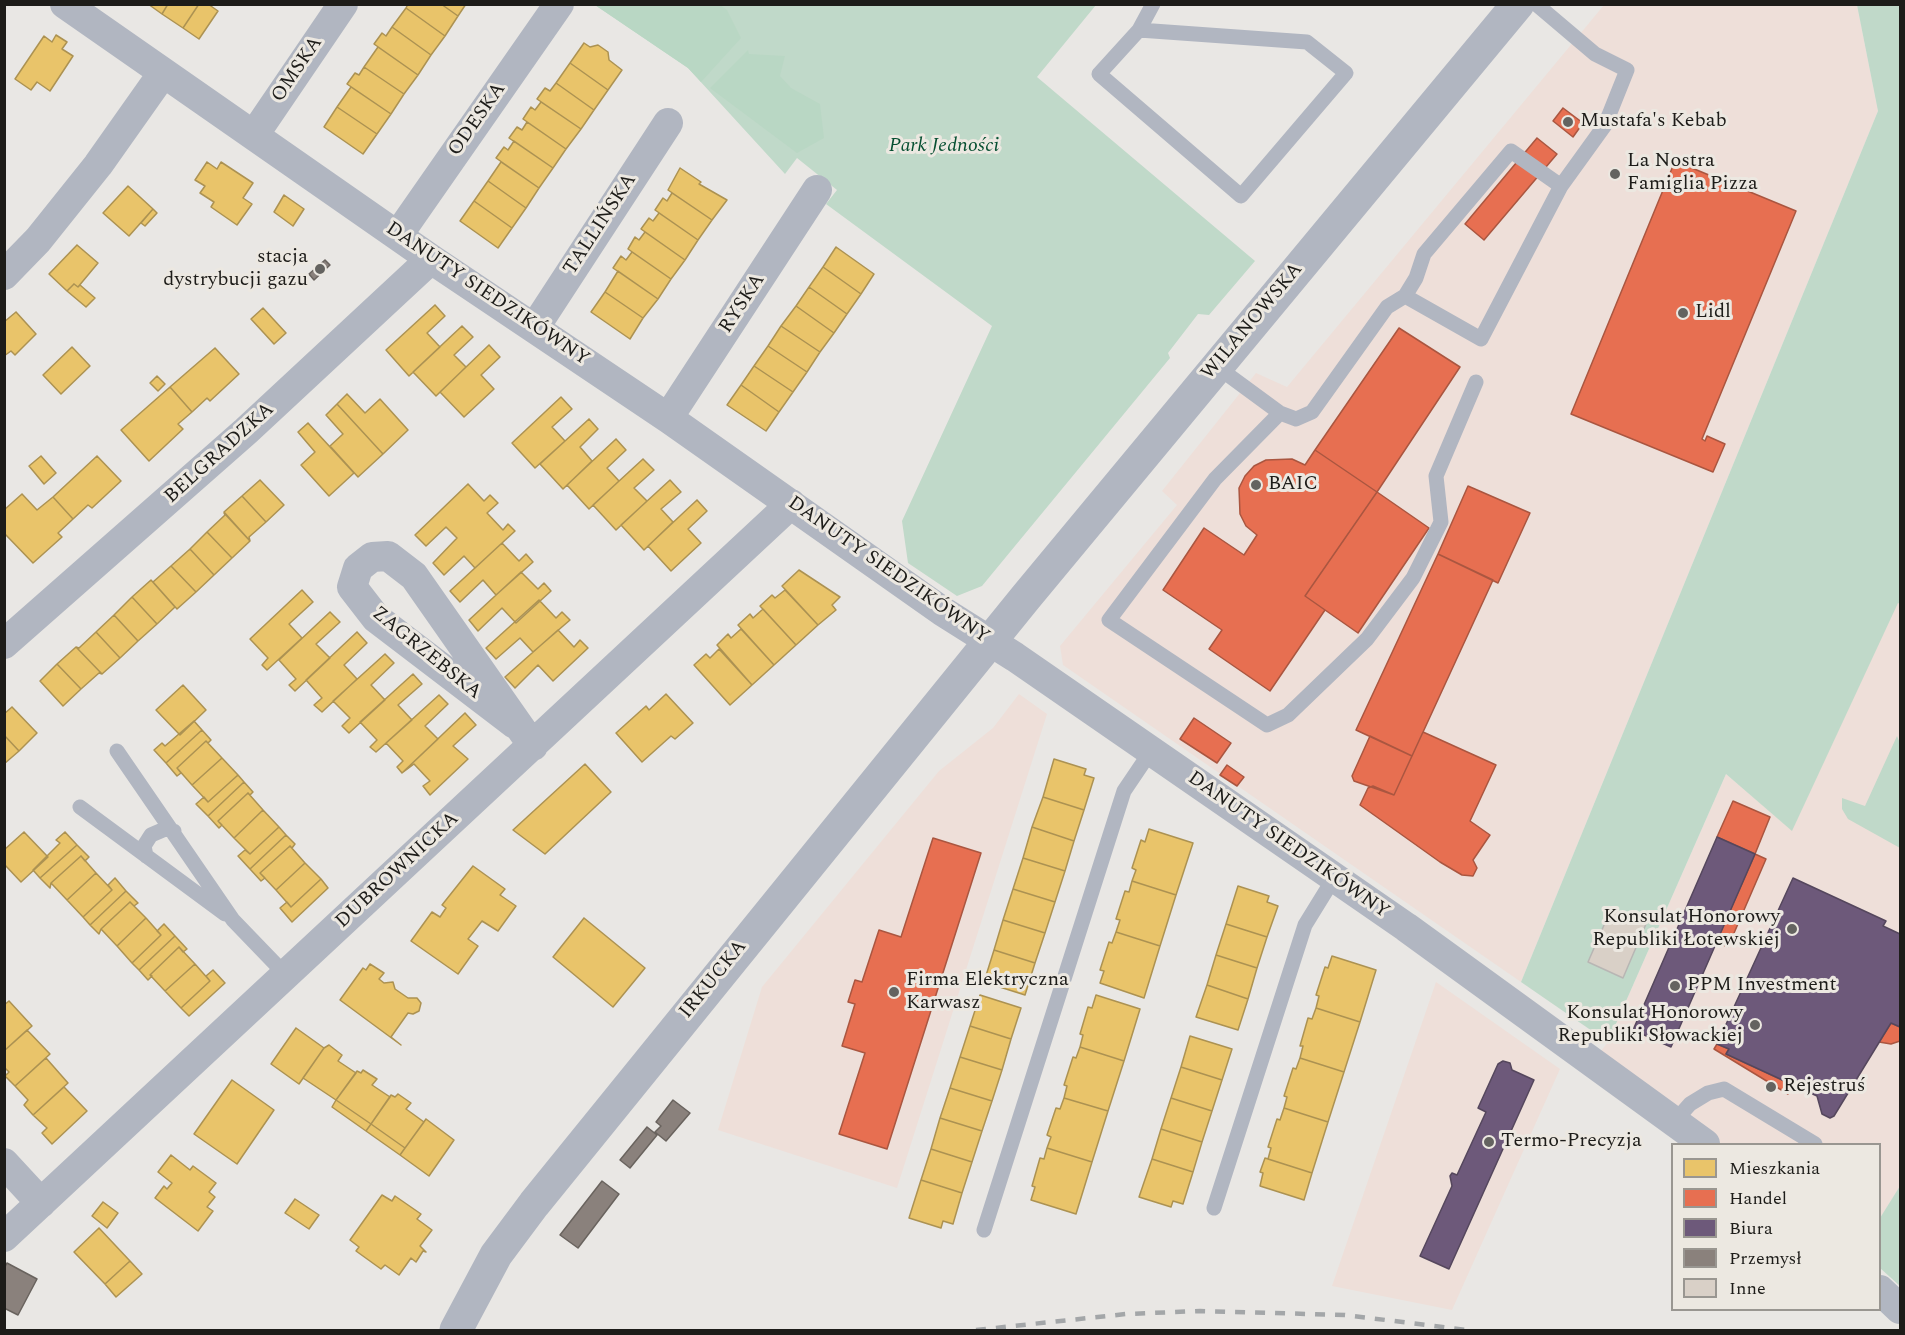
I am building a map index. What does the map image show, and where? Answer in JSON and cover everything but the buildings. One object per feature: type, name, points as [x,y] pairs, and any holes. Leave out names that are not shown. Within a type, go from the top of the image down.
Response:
[{"type":"street","name":"DANUTY SIEDZIKÓWNY","points":[[65,4],[431,259],[668,418],[942,611],[990,641],[1334,878],[1704,1143]]},
{"type":"street","name":"OMSKA","points":[[254,135],[343,4]]},
{"type":"street","name":"ODESKA","points":[[398,235],[559,4]]},
{"type":"street","name":"WILANOWSKA","points":[[990,641],[1518,4]]},
{"type":"street","points":[[4,275],[38,240],[98,165],[163,73]]},
{"type":"street","name":"TALLIŃSKA","points":[[535,327],[668,123]]},
{"type":"street","name":"RYSKA","points":[[668,418],[817,190]]},
{"type":"street","name":"BELGRADZKA","points":[[4,644],[246,431],[431,259]]},
{"type":"street","name":"DUBROWNICKA","points":[[4,1237],[286,975],[524,735],[790,504]]},
{"type":"street","name":"ZAGRZEBSKA","points":[[388,556],[414,576],[524,735],[376,618],[352,586],[358,568],[372,557],[388,556]]},
{"type":"street","name":"IRKUCKA","points":[[456,1330],[496,1255],[534,1204],[990,641]]},
{"type":"street","points":[[4,1164],[41,1203]]},
{"type":"street","points":[[1881,1291],[1900,1309]]},
{"type":"lane","points":[[1139,30],[1307,42],[1346,73],[1240,196],[1099,74],[1139,30],[1153,4]]},
{"type":"lane","points":[[1405,296],[1481,339],[1561,186],[1605,125],[1627,70],[1595,54],[1536,4]]},
{"type":"lane","points":[[1216,366],[1280,413],[1296,418],[1312,412],[1387,307],[1405,296],[1416,278],[1424,254],[1511,151],[1561,186]]},
{"type":"lane","points":[[1280,413],[1215,479],[1109,620],[1267,725],[1288,715],[1367,639],[1413,578],[1440,522],[1436,476],[1476,382]]},
{"type":"lane","points":[[117,751],[233,920]]},
{"type":"lane","points":[[984,1230],[1124,791],[1151,751]]},
{"type":"lane","points":[[80,807],[233,920],[286,975]]},
{"type":"lane","points":[[146,856],[144,846],[152,835],[165,829],[174,831]]},
{"type":"lane","points":[[1214,1208],[1305,925],[1334,878]]},
{"type":"lane","points":[[1675,1121],[1690,1104],[1708,1094],[1724,1089],[1813,1143]]},
{"type":"shaded area","points":[[1604,5],[1857,5],[1878,111],[1521,982],[1063,665],[1060,646],[1177,505],[1162,491],[1256,373],[1287,387]]},
{"type":"shaded area","points":[[1900,597],[1900,1186],[1881,1216],[1881,1143],[1721,1143],[1601,1051],[1608,1042],[1726,774],[1792,830]]},
{"type":"shaded area","points":[[1019,694],[1047,714],[897,1188],[718,1130],[762,987],[939,771],[993,728]]},
{"type":"shaded area","points":[[1436,982],[1560,1069],[1452,1310],[1332,1286]]},
{"type":"green space","name":"Park Jedności","points":[[595,5],[1096,5],[1037,77],[1255,261],[1209,315],[1198,314],[1168,353],[1170,358],[982,586],[957,596],[908,563],[902,521],[992,326],[826,204],[837,190],[797,158],[785,174],[688,68]]},
{"type":"green space","points":[[595,5],[720,5],[727,10],[741,38],[701,82],[688,68]]},
{"type":"green space","points":[[1857,5],[1900,5],[1900,604],[1898,603],[1792,831],[1726,774],[1608,1042],[1521,982],[1878,111]]},
{"type":"green space","points":[[748,50],[749,54],[785,56],[780,76],[791,88],[820,104],[824,138],[797,153],[710,88]]},
{"type":"green space","points":[[1897,736],[1900,743],[1900,848],[1848,819],[1842,809],[1842,798],[1865,806]]},
{"type":"green space","points":[[1900,1186],[1900,1286],[1881,1269],[1881,1216]]},
{"type":"railway","points":[[976,1330],[1126,1314],[1200,1311],[1345,1315],[1467,1330]]},
{"type":"place","name":"Mustafa's Kebab","points":[[1568,122]]},
{"type":"place","name":"La Nostra Famiglia Pizza","points":[[1615,174]]},
{"type":"place","name":"stacja dystrybucji gazu","points":[[320,269]]},
{"type":"place","name":"Lidl","points":[[1683,313]]},
{"type":"place","name":"BAIC","points":[[1256,485]]},
{"type":"place","name":"Konsulat Honorowy Republiki Łotewskiej","points":[[1792,929]]},
{"type":"place","name":"PPM Investment","points":[[1675,986]]},
{"type":"place","name":"Firma Elektryczna Karwasz","points":[[894,992]]},
{"type":"place","name":"Konsulat Honorowy Republiki Słowackiej","points":[[1755,1025]]},
{"type":"place","name":"Rejestruś","points":[[1771,1087]]},
{"type":"place","name":"Termo-Precyzja","points":[[1489,1142]]}]
